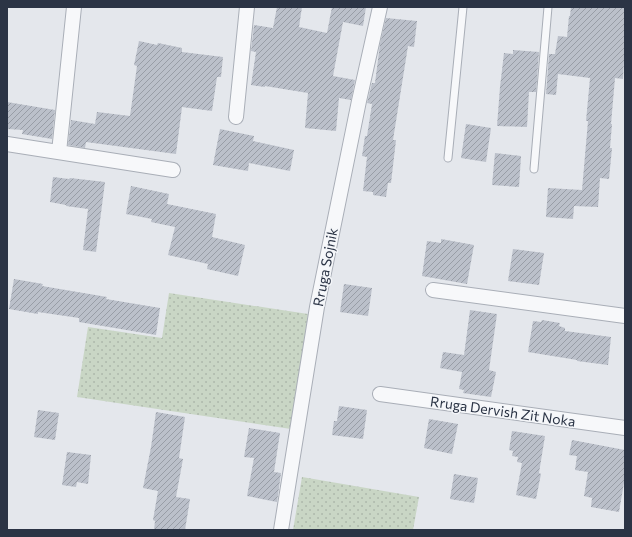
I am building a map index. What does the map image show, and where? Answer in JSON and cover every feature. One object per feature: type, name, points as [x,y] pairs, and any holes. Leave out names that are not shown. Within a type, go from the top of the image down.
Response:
[{"type":"street","points":[[59,152],[74,7]]},
{"type":"street","points":[[236,117],[247,7]]},
{"type":"street","name":"Rruga Sojnik","points":[[281,530],[317,307],[358,101],[380,7]]},
{"type":"street","points":[[7,144],[173,170]]},
{"type":"street","points":[[433,290],[625,316]]},
{"type":"street","name":"Rruga Dervish Zit Noka","points":[[380,394],[625,428]]},
{"type":"lane","points":[[448,158],[463,7]]},
{"type":"lane","points":[[534,169],[548,7]]},
{"type":"green space","points":[[169,293],[308,314],[291,429],[77,397],[88,327],[162,338]]},
{"type":"green space","points":[[302,477],[419,497],[413,530],[293,530]]},
{"type":"building","points":[[277,7],[302,7],[299,27],[327,33],[332,7],[366,7],[363,26],[343,22],[333,76],[355,80],[351,100],[339,98],[336,131],[305,128],[308,93],[251,85],[256,52],[251,51],[254,25],[273,28]]},
{"type":"building","points":[[571,7],[625,7],[623,79],[615,78],[611,124],[610,148],[612,148],[609,179],[600,178],[598,207],[574,206],[573,219],[546,217],[548,188],[582,190],[590,78],[558,74],[556,95],[546,94],[549,54],[555,54],[558,36],[567,37]]},
{"type":"building","points":[[386,18],[417,21],[414,47],[408,46],[393,140],[396,140],[391,183],[388,183],[386,197],[373,195],[373,192],[363,191],[367,157],[362,156],[372,104],[367,103],[372,83],[375,83],[380,44]]},
{"type":"building","points":[[139,41],[182,48],[182,52],[223,57],[221,77],[217,77],[212,111],[182,107],[176,154],[86,142],[85,148],[68,145],[71,120],[95,124],[97,112],[130,116],[137,66],[134,65]]},
{"type":"building","points":[[513,50],[539,52],[536,92],[529,92],[527,127],[497,126],[504,53],[513,54]]},
{"type":"building","points":[[7,102],[55,110],[52,139],[22,134],[23,130],[7,129]]},
{"type":"building","points":[[466,124],[491,128],[486,162],[461,158]]},
{"type":"building","points":[[220,129],[254,136],[253,141],[294,150],[290,171],[249,163],[248,171],[213,165]]},
{"type":"building","points":[[495,153],[521,156],[519,187],[492,185]]},
{"type":"building","points":[[53,177],[105,182],[96,252],[83,250],[88,209],[50,202]]},
{"type":"building","points":[[131,186],[169,194],[167,204],[216,214],[212,237],[245,245],[238,276],[207,269],[208,264],[168,255],[175,227],[151,222],[152,219],[126,214]]},
{"type":"building","points":[[441,239],[474,245],[467,284],[422,276],[427,241],[441,243]]},
{"type":"building","points":[[513,249],[544,253],[539,285],[508,281]]},
{"type":"building","points":[[14,279],[43,284],[42,286],[107,297],[106,299],[160,308],[156,335],[79,322],[79,318],[38,312],[38,314],[9,309]]},
{"type":"building","points":[[344,284],[372,288],[368,316],[340,312]]},
{"type":"building","points":[[470,310],[497,314],[489,370],[496,372],[491,397],[463,393],[464,390],[459,389],[462,372],[440,368],[443,352],[464,355]]},
{"type":"building","points":[[542,320],[560,323],[559,326],[565,328],[565,331],[611,337],[608,365],[528,352],[533,321],[541,322]]},
{"type":"building","points":[[339,406],[367,410],[363,439],[332,435],[334,421],[337,421]]},
{"type":"building","points":[[38,410],[59,413],[55,440],[34,437]]},
{"type":"building","points":[[156,412],[185,417],[179,458],[183,459],[176,497],[190,499],[185,530],[154,530],[155,521],[153,520],[158,491],[143,488]]},
{"type":"building","points":[[429,419],[458,424],[452,454],[424,448]]},
{"type":"building","points":[[249,428],[280,433],[274,472],[281,473],[277,502],[247,496],[254,458],[244,457]]},
{"type":"building","points":[[512,431],[545,436],[539,473],[541,474],[536,499],[516,495],[522,463],[517,462],[518,457],[512,456],[513,451],[509,450]]},
{"type":"building","points":[[572,440],[625,450],[625,477],[619,512],[591,507],[592,498],[584,496],[588,472],[575,470],[577,456],[569,455]]},
{"type":"building","points":[[67,452],[91,455],[88,484],[77,482],[76,487],[62,485]]},
{"type":"building","points":[[454,474],[478,478],[474,503],[450,499]]}]
